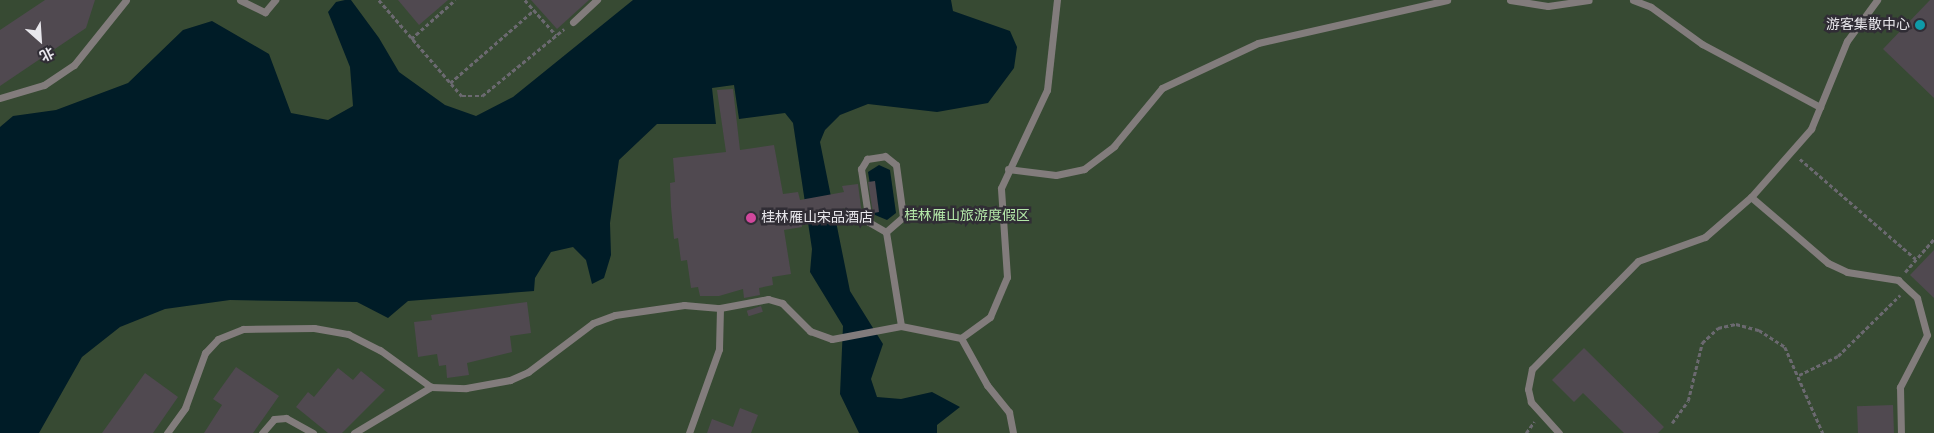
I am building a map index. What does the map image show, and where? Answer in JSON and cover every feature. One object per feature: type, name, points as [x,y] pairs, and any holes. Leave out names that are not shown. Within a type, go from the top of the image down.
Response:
[{"type":"lane","points":[[0,98],[44,85],[74,66],[126,0]]},
{"type":"lane","points":[[240,0],[265,12],[275,0]]},
{"type":"lane","points":[[573,22],[597,0]]},
{"type":"lane","points":[[354,433],[431,387],[466,388],[510,380],[552,356],[593,323],[615,314],[684,305],[720,308],[768,299],[782,303],[810,331],[832,339],[901,326],[961,338],[990,317],[1006,290],[1007,249],[1000,206],[1008,169],[1047,90],[1058,0]]},
{"type":"lane","points":[[1008,169],[1056,175],[1084,169],[1114,146],[1162,88],[1258,43],[1447,0]]},
{"type":"lane","points":[[1510,0],[1548,6],[1589,0]]},
{"type":"lane","points":[[1633,0],[1657,11],[1702,44],[1820,107]]},
{"type":"lane","points":[[1559,433],[1540,414],[1528,389],[1530,374],[1542,356],[1638,262],[1666,248],[1705,237],[1751,197],[1811,129],[1852,30],[1877,0]]},
{"type":"lane","points":[[885,156],[896,165],[903,217],[886,232],[874,230],[868,222],[860,168],[867,159],[885,156]]},
{"type":"lane","points":[[1751,197],[1834,267],[1898,280],[1908,287],[1922,306],[1928,327],[1900,386],[1901,433]]},
{"type":"lane","points":[[886,232],[901,326]]},
{"type":"lane","points":[[689,433],[719,349],[720,308]]},
{"type":"lane","points":[[167,433],[188,401],[205,353],[224,336],[243,329],[314,328],[348,334],[380,350],[431,387]]},
{"type":"lane","points":[[961,338],[977,370],[1009,412],[1013,433]]},
{"type":"lane","points":[[262,433],[274,419],[286,418],[313,433]]},
{"type":"path","points":[[379,0],[462,96],[482,96],[573,22]]},
{"type":"path","points":[[411,38],[455,0]]},
{"type":"path","points":[[525,0],[556,35]]},
{"type":"path","points":[[450,83],[534,10]]},
{"type":"path","points":[[1792,152],[1916,259]]},
{"type":"path","points":[[1898,280],[1934,239]]},
{"type":"path","points":[[1799,375],[1838,356],[1867,333],[1908,287]]},
{"type":"path","points":[[1672,423],[1688,401],[1702,343],[1724,325],[1748,326],[1772,336],[1785,347],[1799,375],[1822,433]]},
{"type":"path","points":[[1526,433],[1540,414]]},
{"type":"green space","name":"桂林雁山旅游度假区","points":[[0,0],[1934,0],[1934,433],[0,433]]},
{"type":"water","points":[[351,0],[379,38],[399,72],[445,105],[476,116],[513,97],[633,0],[951,0],[953,11],[1010,31],[1017,47],[1014,68],[988,103],[937,112],[868,104],[840,115],[825,130],[820,142],[850,291],[883,344],[871,379],[877,397],[901,399],[932,392],[960,407],[937,425],[937,433],[859,433],[840,394],[843,326],[810,272],[812,249],[793,123],[785,113],[739,119],[734,85],[712,88],[716,124],[657,124],[619,160],[610,223],[611,255],[604,278],[592,284],[586,260],[573,247],[551,252],[535,278],[534,291],[408,301],[388,318],[357,302],[230,300],[165,309],[120,327],[82,357],[39,433],[0,433],[0,127],[13,116],[56,110],[128,83],[183,30],[212,21],[269,54],[291,113],[328,120],[353,106],[350,67],[328,12],[336,2]]},
{"type":"water","points":[[879,165],[890,170],[896,213],[887,220],[875,215],[868,172]]},
{"type":"building","points":[[45,0],[95,0],[86,28],[0,86],[0,30]]},
{"type":"building","points":[[398,0],[448,0],[419,25]]},
{"type":"building","points":[[531,0],[589,0],[557,29]]},
{"type":"building","name":"游客集散中心","points":[[1930,0],[1934,0],[1934,98],[1883,49]]},
{"type":"building","points":[[733,89],[740,150],[774,145],[783,194],[798,192],[800,200],[844,192],[842,186],[858,184],[862,215],[848,217],[847,208],[801,217],[802,227],[784,230],[791,274],[772,277],[773,285],[759,288],[760,295],[744,298],[743,289],[719,296],[700,296],[698,287],[691,288],[687,260],[681,261],[678,238],[674,239],[670,183],[675,182],[673,158],[726,152],[717,90]]},
{"type":"building","points":[[875,181],[879,212],[873,213],[868,182]]},
{"type":"building","points":[[1934,250],[1934,298],[1910,275]]},
{"type":"building","points":[[527,302],[531,333],[510,336],[512,352],[467,363],[469,375],[447,378],[446,365],[439,366],[437,354],[418,357],[414,322],[432,320],[431,315]]},
{"type":"building","points":[[761,306],[763,312],[749,316],[747,311]]},
{"type":"building","points":[[1584,348],[1664,427],[1658,433],[1624,433],[1583,393],[1574,402],[1552,380]]},
{"type":"building","points":[[236,367],[279,396],[253,433],[204,433],[222,405],[213,399]]},
{"type":"building","points":[[338,368],[353,380],[361,371],[385,390],[342,433],[328,433],[296,407],[308,392],[314,397]]},
{"type":"building","points":[[145,373],[178,397],[153,433],[102,433]]},
{"type":"building","points":[[1893,405],[1894,433],[1858,433],[1857,406]]},
{"type":"building","points":[[740,408],[758,415],[751,433],[707,433],[712,419],[733,427]]},
{"type":"place","name":"游客集散中心","points":[[1920,25]]},
{"type":"place","name":"桂林雁山宋品酒店","points":[[751,218]]}]
